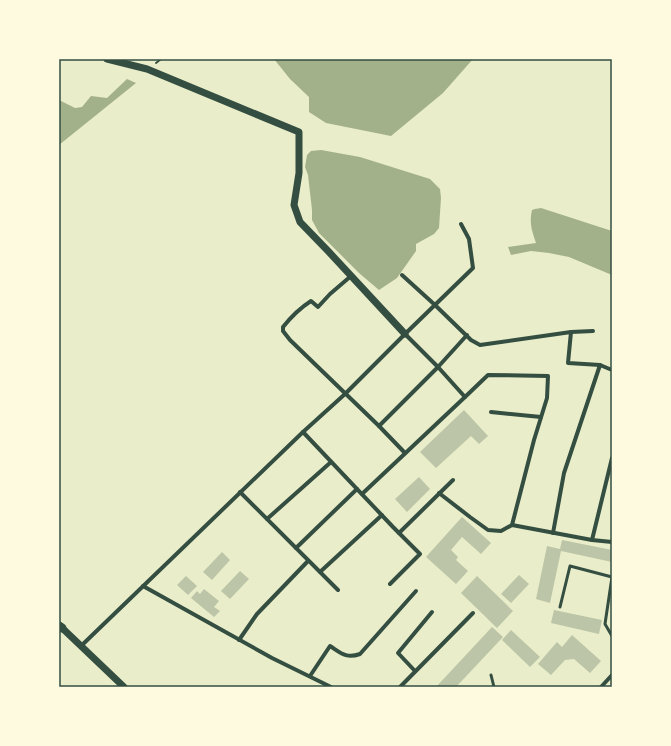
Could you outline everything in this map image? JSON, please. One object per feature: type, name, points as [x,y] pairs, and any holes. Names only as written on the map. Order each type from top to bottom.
[{"type":"street","points":[[107,59],[147,69],[299,132],[299,173],[294,205],[300,222],[438,367],[464,397]]},
{"type":"street","points":[[81,646],[240,492],[345,394],[473,268],[469,239],[462,224]]},
{"type":"street","points":[[402,275],[471,340],[480,345],[571,332],[593,331]]},
{"type":"street","points":[[351,276],[330,294],[318,307],[311,301],[302,306],[283,327],[283,331],[290,340],[405,453]]},
{"type":"street","points":[[571,332],[568,363],[600,365],[612,370]]},
{"type":"street","points":[[378,426],[467,336]]},
{"type":"street","points":[[553,532],[564,473],[600,365]]},
{"type":"street","points":[[362,494],[488,375],[548,376],[547,398],[512,525]]},
{"type":"street","points":[[491,412],[541,417]]},
{"type":"street","points":[[303,432],[420,554],[390,584]]},
{"type":"street","points":[[592,540],[612,458]]},
{"type":"street","points":[[267,519],[331,462]]},
{"type":"street","points":[[399,533],[453,480]]},
{"type":"street","points":[[296,548],[357,489]]},
{"type":"street","points":[[240,492],[338,590]]},
{"type":"street","points":[[440,493],[488,530],[501,531],[512,525],[592,540],[612,542]]},
{"type":"street","points":[[320,572],[382,515]]},
{"type":"street","points":[[239,640],[257,614],[308,561]]},
{"type":"street","points":[[143,586],[272,658],[331,687]]},
{"type":"street","points":[[310,676],[330,646],[346,656],[360,654],[416,591]]},
{"type":"street","points":[[415,671],[398,653],[432,612]]},
{"type":"street","points":[[400,687],[473,613]]},
{"type":"street","points":[[60,626],[124,687]]},
{"type":"street","points":[[601,687],[612,675]]},
{"type":"lane","points":[[560,607],[570,566],[612,577],[605,624],[612,636]]},
{"type":"lane","points":[[491,675],[494,687]]},
{"type":"shaded area","points":[[274,59],[473,59],[443,93],[391,136],[326,123],[309,112],[309,97],[290,79]]},
{"type":"shaded area","points":[[127,79],[136,83],[59,145],[59,100],[75,108],[82,107],[91,96],[107,98]]},
{"type":"shaded area","points":[[321,150],[360,157],[430,179],[440,189],[441,198],[439,228],[434,234],[416,244],[416,251],[397,278],[379,290],[359,273],[319,233],[312,220],[308,175],[305,167],[307,155],[311,151]]},
{"type":"shaded area","points":[[541,208],[612,231],[612,275],[569,257],[549,253],[531,251],[511,255],[508,247],[536,243],[531,227],[531,215],[532,210]]},
{"type":"building","points":[[464,410],[488,436],[479,444],[471,436],[436,468],[420,452]]},
{"type":"building","points":[[419,477],[430,489],[407,512],[395,499]]},
{"type":"building","points":[[462,517],[491,543],[481,554],[462,537],[451,550],[458,557],[456,560],[468,571],[456,584],[426,557]]},
{"type":"building","points":[[562,540],[612,550],[612,562],[561,551],[550,603],[536,599],[547,546],[560,549]]},
{"type":"building","points":[[222,552],[230,560],[212,580],[203,572]]},
{"type":"building","points":[[240,571],[249,579],[230,599],[221,591]]},
{"type":"building","points":[[519,575],[529,584],[511,603],[501,594]]},
{"type":"building","points":[[186,576],[197,586],[188,595],[177,585]]},
{"type":"building","points":[[477,576],[513,611],[497,628],[461,593]]},
{"type":"building","points":[[204,589],[219,601],[214,607],[220,611],[214,617],[191,598],[197,591],[200,594]]},
{"type":"building","points":[[554,610],[602,620],[599,634],[551,623]]},
{"type":"building","points":[[492,627],[503,637],[456,687],[436,687]]},
{"type":"building","points":[[511,630],[540,657],[530,667],[502,640]]},
{"type":"building","points":[[572,635],[601,661],[590,673],[574,659],[565,660],[551,675],[538,664],[557,642],[562,647]]}]
